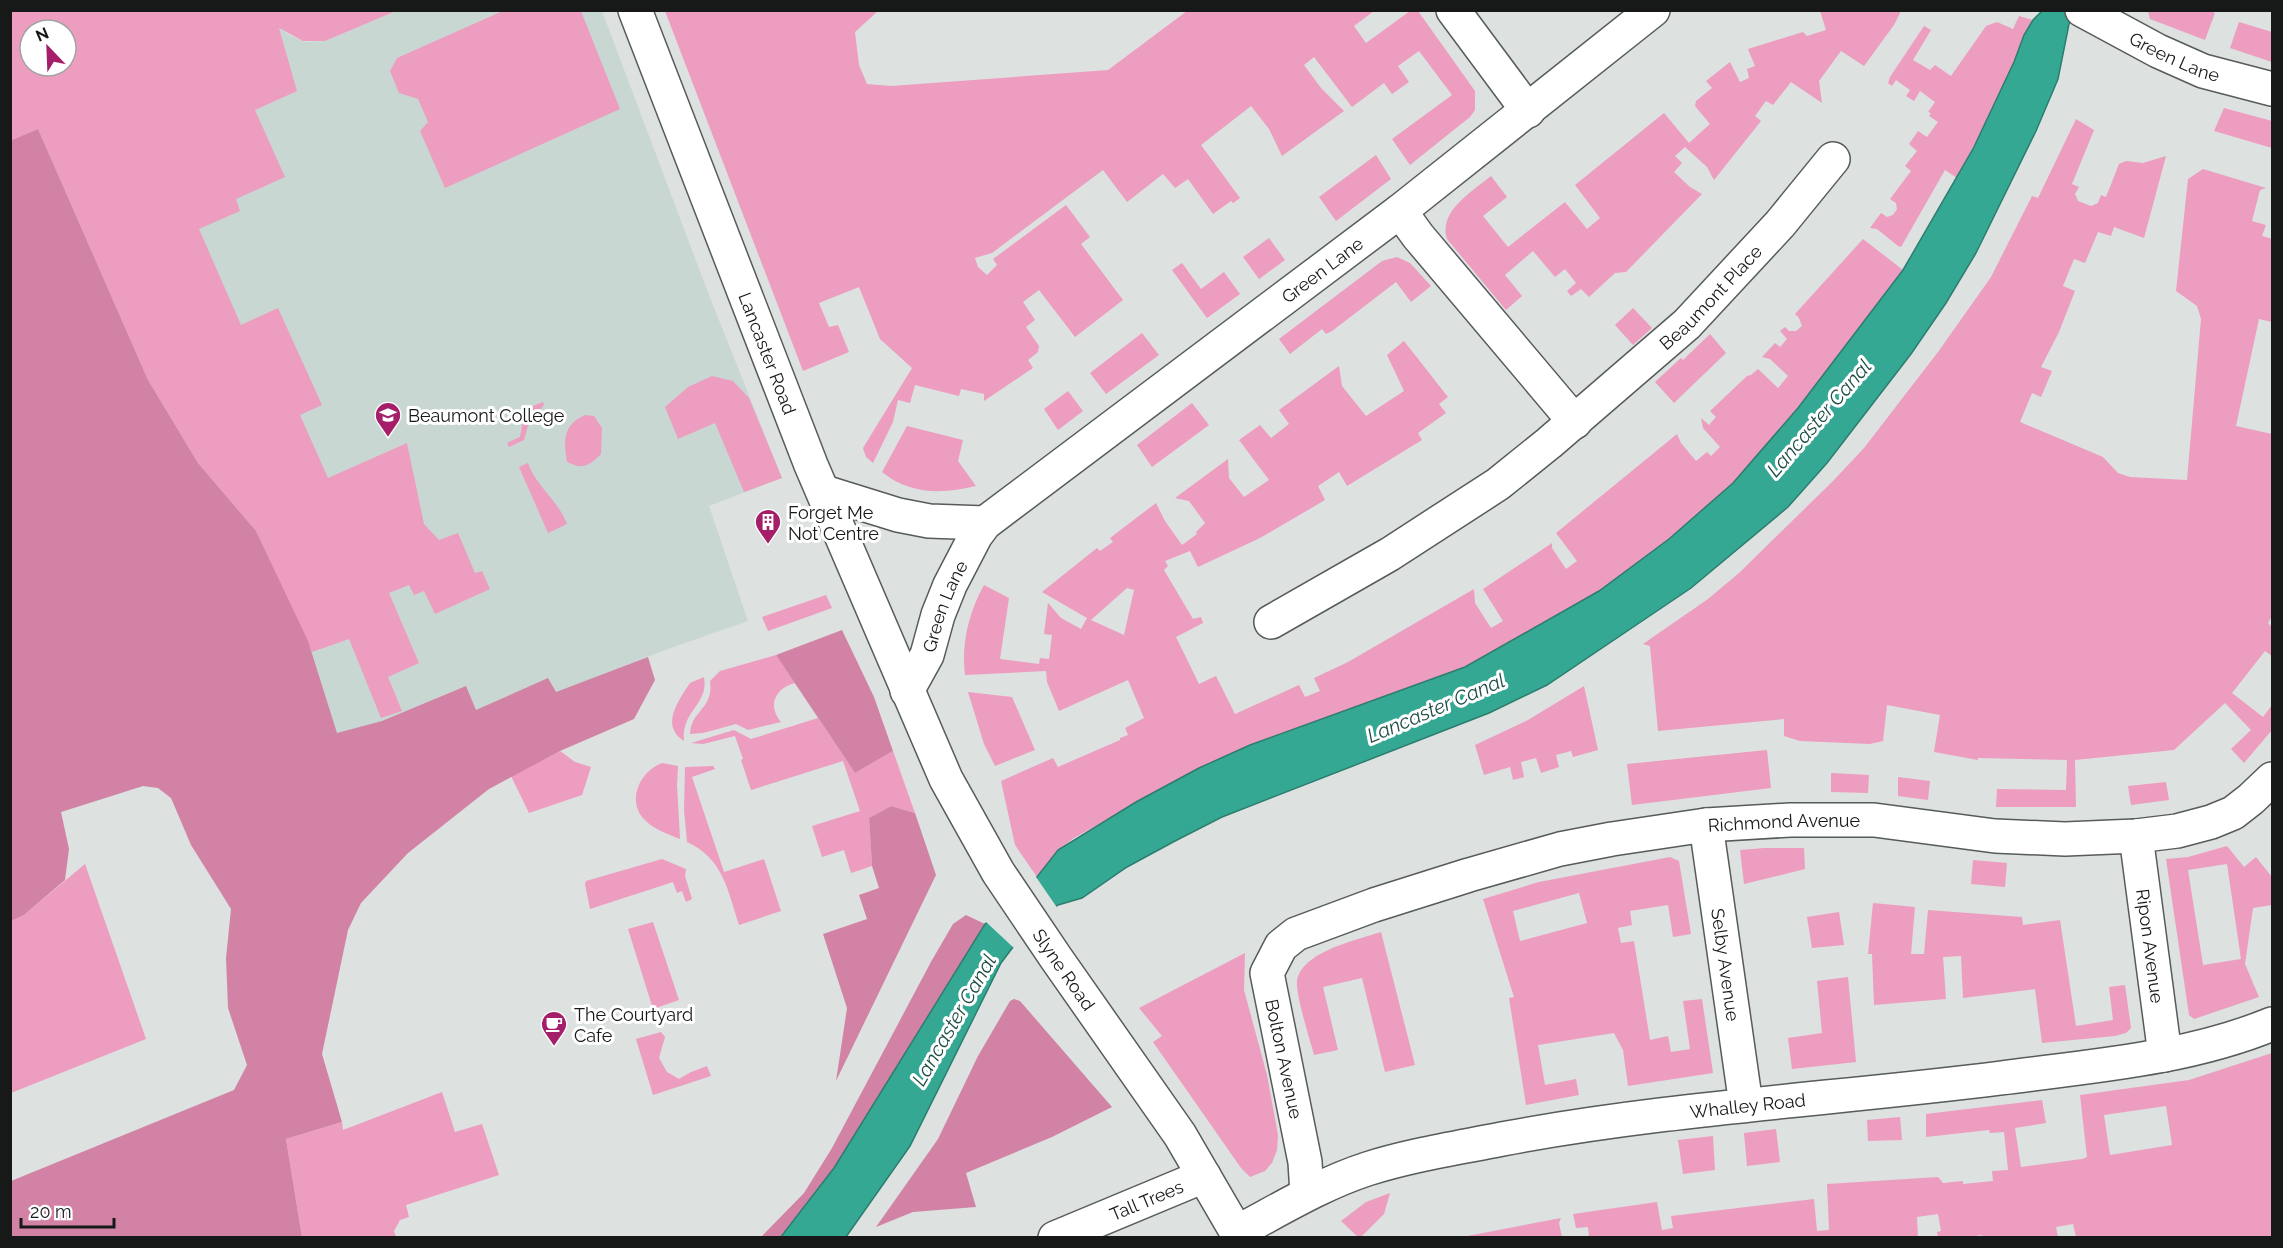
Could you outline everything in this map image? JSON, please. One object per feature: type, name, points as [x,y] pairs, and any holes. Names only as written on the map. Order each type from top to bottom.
[{"type":"street","name":"Lancaster Road","points":[[635,10],[757,328],[908,691]]},
{"type":"street","points":[[1453,10],[1528,111]]},
{"type":"street","name":"Green Lane","points":[[908,691],[927,655],[938,615],[950,585],[976,535],[985,523],[1400,211],[1653,10]]},
{"type":"street","name":"Green Lane","points":[[2092,16],[2158,51],[2203,71],[2272,89]]},
{"type":"street","name":"Beaumont Place","points":[[1271,622],[1390,554],[1498,484],[1575,422],[1687,324],[1780,224],[1833,159]]},
{"type":"street","points":[[1400,211],[1418,236],[1575,422]]},
{"type":"street","points":[[824,492],[884,512],[908,517],[929,521],[985,523]]},
{"type":"street","name":"Slyne Road","points":[[908,691],[946,779],[999,872],[1180,1135],[1238,1235]]},
{"type":"street","name":"Richmond Avenue","points":[[1296,934],[1426,887],[1560,849],[1612,839],[1706,825],[1790,820],[1871,820],[1995,836],[2065,839],[2136,836],[2177,831],[2211,822],[2233,813],[2272,778]]},
{"type":"street","name":"Selby Avenue","points":[[1706,825],[1746,1105]]},
{"type":"street","name":"Ripon Avenue","points":[[2136,836],[2165,1055]]},
{"type":"street","name":"Bolton Avenue","points":[[1296,934],[1281,946],[1267,973],[1305,1162],[1307,1194]]},
{"type":"street","name":"Whalley Road","points":[[1238,1235],[1307,1194],[1366,1169],[1422,1154],[1568,1126],[1959,1083],[2165,1055],[2204,1046],[2272,1024]]},
{"type":"street","name":"Tall Trees","points":[[1055,1238],[1204,1176]]},
{"type":"shaded area","points":[[505,10],[581,11],[620,109],[445,188],[420,131],[428,122],[418,99],[399,93],[390,71],[397,58]]},
{"type":"shaded area","points":[[2207,10],[2215,13],[2205,40],[2150,19],[2148,11]]},
{"type":"shaded area","points":[[10,11],[396,11],[325,41],[303,41],[279,28],[297,91],[255,110],[285,177],[236,199],[240,211],[199,229],[241,325],[278,308],[322,405],[300,415],[328,478],[407,443],[424,524],[439,540],[458,533],[475,573],[482,571],[490,589],[435,614],[424,591],[414,595],[409,585],[389,593],[419,663],[388,677],[402,711],[381,718],[349,639],[312,652],[256,531],[198,463],[148,380],[38,129],[11,141]]},
{"type":"shaded area","name":"Beaumont College","points":[[396,11],[602,11],[707,290],[782,478],[709,506],[748,621],[665,650],[525,705],[171,798],[158,788],[143,786],[61,812],[10,141],[131,85],[278,27],[289,35],[306,42],[325,41]]},
{"type":"shaded area","points":[[665,11],[878,11],[855,32],[859,65],[867,84],[891,86],[1108,70],[1187,11],[1374,11],[1354,26],[1366,43],[1410,11],[1418,11],[1475,91],[1475,110],[1470,117],[1410,165],[1392,139],[1452,95],[1419,51],[1398,66],[1409,82],[1392,94],[1384,83],[1352,107],[1314,57],[1304,65],[1321,88],[1344,111],[1282,156],[1269,129],[1251,106],[1201,145],[1240,198],[1233,203],[1231,201],[1213,214],[1188,179],[1175,188],[1163,174],[1127,202],[1103,170],[992,253],[975,258],[978,267],[987,275],[997,265],[993,259],[1066,205],[1090,237],[1081,244],[1123,300],[1075,337],[1039,290],[1023,302],[1035,320],[1026,327],[1039,346],[1038,352],[1028,360],[1033,368],[984,401],[984,394],[961,389],[959,396],[915,385],[910,403],[898,400],[893,422],[873,463],[866,457],[863,448],[912,368],[880,339],[859,287],[819,303],[829,327],[838,325],[849,352],[803,371]]},
{"type":"shaded area","points":[[1820,11],[1901,11],[1894,25],[1864,66],[1841,51],[1819,81],[1822,103],[1791,82],[1773,105],[1766,101],[1755,116],[1761,121],[1714,180],[1707,167],[1685,147],[1675,156],[1682,163],[1674,172],[1690,187],[1702,194],[1626,272],[1615,273],[1589,297],[1581,289],[1571,296],[1567,291],[1576,283],[1565,269],[1555,277],[1533,251],[1505,275],[1522,296],[1506,310],[1447,239],[1446,229],[1452,211],[1467,195],[1491,176],[1507,197],[1483,216],[1508,247],[1565,202],[1587,229],[1600,218],[1575,185],[1664,113],[1689,143],[1710,124],[1695,106],[1696,101],[1712,88],[1706,81],[1730,62],[1740,82],[1749,78],[1747,69],[1755,66],[1748,49],[1803,32],[1807,36],[1826,30]]},
{"type":"shaded area","points":[[2019,16],[2033,20],[2024,35],[1992,111],[1957,178],[1945,170],[1901,247],[1898,246],[1877,229],[1870,228],[1881,213],[1887,217],[1893,215],[1897,209],[1896,203],[1890,199],[1911,171],[1905,166],[1917,151],[1909,144],[1918,131],[1927,137],[1938,122],[1929,116],[1931,113],[1928,112],[1935,102],[1920,91],[1914,101],[1906,96],[1910,90],[1896,80],[1892,86],[1888,83],[1890,77],[1924,26],[1931,30],[1913,60],[1930,70],[1935,65],[1951,76],[1986,26],[1997,22],[2013,29]]},
{"type":"shaded area","points":[[2239,22],[2272,32],[2272,62],[2230,48]]},
{"type":"shaded area","points":[[2224,108],[2272,121],[2272,148],[2214,131]]},
{"type":"shaded area","points":[[2076,119],[2094,130],[2072,184],[2079,187],[2075,194],[2078,201],[2091,206],[2098,203],[2101,195],[2106,197],[2119,164],[2126,161],[2143,163],[2166,156],[2144,238],[2114,227],[2111,236],[2098,232],[2085,263],[2074,259],[2063,286],[2075,291],[2059,332],[2041,367],[2052,371],[2041,397],[2032,393],[2020,422],[2103,457],[2118,473],[2130,477],[2187,480],[2201,319],[2197,306],[2176,291],[2188,179],[2203,169],[2266,188],[2260,190],[2252,221],[2266,225],[2262,236],[2272,239],[2272,322],[2259,319],[2236,426],[2272,434],[2272,616],[2268,623],[2272,627],[2272,656],[2265,651],[2232,693],[2263,717],[2272,705],[2272,730],[2244,763],[2231,749],[2251,730],[2225,703],[2174,750],[2075,760],[2076,807],[1996,807],[1997,789],[2066,790],[2067,760],[1978,758],[1978,760],[1934,752],[1940,715],[1887,705],[1883,741],[1870,744],[1800,741],[1784,736],[1784,719],[1658,731],[1650,646],[1643,644],[1708,599],[1739,573],[1864,448],[1938,352],[1991,277],[2032,196],[2038,198]]},
{"type":"shaded area","points":[[38,129],[148,380],[198,463],[256,531],[308,641],[337,733],[382,721],[466,686],[476,710],[548,678],[556,692],[648,657],[655,680],[634,719],[560,751],[489,789],[408,853],[361,903],[348,930],[322,1054],[342,1122],[286,1139],[302,1237],[11,1237],[11,1181],[234,1090],[247,1065],[228,1008],[226,958],[231,909],[191,845],[171,798],[158,788],[143,786],[61,812],[69,849],[65,880],[24,915],[11,921],[10,141]]},
{"type":"shaded area","points":[[1376,155],[1391,179],[1336,221],[1319,197]]},
{"type":"shaded area","points":[[1269,238],[1285,260],[1259,279],[1243,257]]},
{"type":"shaded area","points":[[1863,239],[1903,270],[1798,408],[1733,483],[1669,539],[1599,591],[1465,667],[1250,745],[1199,768],[1074,838],[1058,850],[1037,877],[1015,845],[1001,781],[1053,758],[1058,767],[1120,740],[1128,735],[1125,728],[1144,718],[1128,680],[1059,711],[1047,682],[1046,671],[965,675],[964,652],[967,628],[984,585],[1009,598],[1000,659],[1039,664],[1040,658],[1049,659],[1052,635],[1044,634],[1048,603],[1061,618],[1081,629],[1087,618],[1042,592],[1097,548],[1100,551],[1113,542],[1110,538],[1156,503],[1165,521],[1182,545],[1197,534],[1196,532],[1205,523],[1189,501],[1175,498],[1228,459],[1229,478],[1244,497],[1269,480],[1239,440],[1260,425],[1271,438],[1289,424],[1279,410],[1339,366],[1342,386],[1366,416],[1404,391],[1387,355],[1404,341],[1448,397],[1439,404],[1446,413],[1418,433],[1422,440],[1347,486],[1339,472],[1318,486],[1325,500],[1260,538],[1198,567],[1190,551],[1165,561],[1168,566],[1164,570],[1193,619],[1201,617],[1203,623],[1176,637],[1199,684],[1216,676],[1235,714],[1299,685],[1305,697],[1320,691],[1314,678],[1348,662],[1474,589],[1475,603],[1491,628],[1503,621],[1483,589],[1552,543],[1552,548],[1566,569],[1577,561],[1556,533],[1677,434],[1681,443],[1696,461],[1707,452],[1711,456],[1720,447],[1703,428],[1701,418],[1709,425],[1716,417],[1710,411],[1747,376],[1758,369],[1778,388],[1788,376],[1770,359],[1762,357],[1775,343],[1780,347],[1787,339],[1780,331],[1785,327],[1789,331],[1796,331],[1802,326],[1795,314]],"holes":[[[1127,588],[1134,590],[1124,635],[1091,620]]]},
{"type":"shaded area","points":[[1397,257],[1410,263],[1431,286],[1411,302],[1396,282],[1332,331],[1326,334],[1322,329],[1290,354],[1279,339],[1382,261]]},
{"type":"shaded area","points":[[1182,263],[1201,289],[1224,272],[1240,294],[1207,318],[1172,270]]},
{"type":"shaded area","points":[[1633,308],[1652,328],[1633,345],[1615,325]]},
{"type":"shaded area","points":[[1142,333],[1159,355],[1106,394],[1090,373]]},
{"type":"shaded area","points":[[1710,334],[1726,353],[1674,403],[1655,382],[1681,358],[1683,360]]},
{"type":"shaded area","points":[[712,376],[733,381],[749,398],[782,478],[744,492],[715,423],[678,439],[665,407],[688,387]]},
{"type":"shaded area","points":[[1068,391],[1083,411],[1058,430],[1044,409]]},
{"type":"shaded area","points":[[543,402],[544,405],[529,422],[524,440],[509,447],[507,443],[520,437],[525,409]]},
{"type":"shaded area","points":[[1192,403],[1209,425],[1152,467],[1137,445]]},
{"type":"shaded area","points":[[585,415],[594,416],[602,428],[601,454],[586,466],[577,466],[567,462],[565,440],[572,423]]},
{"type":"shaded area","points":[[907,426],[963,440],[958,461],[976,486],[927,491],[904,485],[882,472]]},
{"type":"shaded area","points":[[528,463],[567,524],[548,533],[519,467]]},
{"type":"shaded area","points":[[826,595],[832,608],[768,631],[762,617]]},
{"type":"shaded area","points":[[842,630],[874,697],[893,751],[855,773],[776,655]]},
{"type":"shaded area","points":[[776,655],[795,683],[782,689],[775,698],[774,710],[781,722],[748,730],[736,724],[690,734],[694,720],[709,698],[710,681],[720,671]]},
{"type":"shaded area","points":[[704,677],[703,694],[687,722],[684,741],[673,728],[672,721],[676,705],[690,683]]},
{"type":"shaded area","points":[[1584,686],[1598,750],[1573,757],[1571,751],[1556,755],[1559,767],[1541,773],[1536,758],[1521,762],[1524,777],[1513,780],[1510,767],[1484,775],[1475,745],[1528,720]]},
{"type":"shaded area","points":[[968,692],[1012,697],[1035,750],[995,766],[984,744]]},
{"type":"shaded area","points":[[818,718],[855,773],[893,751],[915,813],[891,806],[869,818],[872,866],[851,873],[844,850],[822,857],[812,826],[860,811],[843,761],[751,790],[735,736],[703,744],[691,743],[734,730],[751,739]]},
{"type":"shaded area","points":[[1767,750],[1771,788],[1632,805],[1627,764]]},
{"type":"shaded area","points":[[560,751],[575,762],[591,767],[582,795],[529,813],[511,776]]},
{"type":"shaded area","points":[[662,763],[678,766],[680,839],[662,832],[646,821],[637,805],[636,796],[642,780],[654,767]]},
{"type":"shaded area","points":[[713,766],[715,769],[692,777],[724,872],[764,859],[781,911],[739,925],[727,888],[716,866],[709,857],[687,842],[684,810],[685,767]]},
{"type":"shaded area","points":[[1831,773],[1869,775],[1868,793],[1831,792]]},
{"type":"shaded area","points":[[1898,777],[1930,781],[1928,800],[1898,796]]},
{"type":"shaded area","points":[[2166,782],[2169,800],[2131,805],[2128,786]]},
{"type":"shaded area","points":[[891,806],[915,813],[936,875],[836,1081],[847,1008],[823,934],[867,919],[859,895],[879,888],[872,866],[869,818]]},
{"type":"shaded area","points":[[2227,846],[2244,867],[2256,857],[2272,877],[2272,905],[2253,908],[2245,964],[2259,997],[2194,1019],[2189,1015],[2166,859],[2188,857]],"holes":[[[2227,864],[2241,959],[2203,965],[2188,870]]]},
{"type":"shaded area","points":[[1804,848],[1805,869],[1744,884],[1740,850]]},
{"type":"shaded area","points":[[1670,857],[1679,861],[1691,934],[1673,937],[1668,905],[1630,911],[1632,925],[1618,928],[1621,943],[1634,941],[1650,1040],[1668,1036],[1671,1052],[1690,1049],[1683,1001],[1702,999],[1713,1073],[1628,1086],[1623,1050],[1614,1033],[1538,1045],[1545,1085],[1576,1079],[1579,1095],[1526,1105],[1509,998],[1514,997],[1483,899],[1539,882]],"holes":[[[1579,893],[1587,923],[1520,941],[1513,911]]]},
{"type":"shaded area","points":[[662,859],[686,869],[685,876],[692,899],[686,902],[682,891],[677,893],[673,882],[590,909],[586,881]]},
{"type":"shaded area","points":[[1973,860],[2007,863],[2005,887],[1971,884]]},
{"type":"shaded area","points":[[85,864],[146,1039],[11,1093],[10,921],[24,915]]},
{"type":"shaded area","points":[[1873,903],[1915,907],[1911,954],[1924,954],[1928,910],[2022,917],[2023,925],[2060,920],[2076,1026],[2113,1020],[2109,987],[2125,985],[2131,1028],[2126,1033],[2115,1036],[2042,1043],[2035,989],[1963,998],[1961,956],[1943,957],[1946,999],[1874,1005],[1872,954],[1868,954]]},
{"type":"shaded area","points":[[1839,912],[1844,945],[1812,948],[1807,917]]},
{"type":"shaded area","points":[[966,915],[985,924],[834,1168],[780,1237],[760,1238],[804,1193],[832,1148],[932,960],[953,924]]},
{"type":"shaded area","points":[[653,922],[679,1000],[653,1009],[628,929]]},
{"type":"shaded area","points":[[1381,932],[1415,1065],[1385,1072],[1362,978],[1323,987],[1338,1050],[1314,1055],[1299,997],[1297,982],[1300,972],[1308,963],[1331,949]]},
{"type":"shaded area","points":[[1245,953],[1244,990],[1267,1075],[1278,1135],[1277,1150],[1272,1163],[1265,1171],[1250,1177],[1241,1168],[1153,1042],[1162,1036],[1139,1008]]},
{"type":"shaded area","points":[[1848,977],[1856,1062],[1792,1069],[1788,1038],[1822,1033],[1817,981]]},
{"type":"shaded area","points":[[1014,999],[1020,1001],[1112,1107],[1052,1137],[966,1173],[976,1207],[913,1212],[876,1227],[938,1139],[978,1056],[1010,1001]]},
{"type":"shaded area","points":[[661,1032],[665,1037],[659,1058],[667,1072],[679,1079],[707,1066],[711,1076],[653,1095],[636,1039]]},
{"type":"shaded area","points":[[2272,1053],[2272,1237],[2076,1237],[2073,1224],[2056,1227],[2058,1237],[1982,1238],[1982,1235],[1938,1237],[1937,1232],[1941,1231],[1938,1214],[1917,1217],[1918,1237],[1589,1238],[1588,1227],[1576,1228],[1573,1214],[1657,1202],[1662,1230],[1673,1228],[1671,1216],[1814,1199],[1817,1231],[1829,1230],[1827,1184],[1938,1177],[1943,1183],[1963,1181],[1963,1184],[1993,1181],[1992,1171],[2008,1170],[2004,1132],[1990,1133],[1989,1130],[1926,1137],[1926,1114],[2042,1100],[2046,1123],[2015,1128],[2021,1167],[2087,1157],[2080,1095],[2189,1080]],"holes":[[[2166,1106],[2172,1145],[2110,1155],[2104,1115]]]},
{"type":"shaded area","points":[[442,1092],[455,1132],[482,1124],[499,1175],[406,1205],[409,1217],[400,1220],[394,1231],[396,1237],[302,1237],[286,1139],[342,1122],[343,1130]]},
{"type":"shaded area","points":[[1900,1117],[1902,1140],[1868,1141],[1867,1120]]},
{"type":"shaded area","points":[[1776,1129],[1780,1162],[1747,1166],[1744,1133]]},
{"type":"shaded area","points":[[1713,1136],[1715,1170],[1683,1174],[1678,1140]]},
{"type":"shaded area","points":[[1390,1193],[1384,1214],[1361,1237],[1358,1237],[1341,1221],[1366,1202]]},
{"type":"shaded area","points":[[1561,1218],[1559,1223],[1562,1237],[1462,1237]]},
{"type":"water","name":"Lancaster Canal","points":[[2042,11],[2076,11],[2069,24],[2058,79],[2036,131],[1976,253],[1946,303],[1911,354],[1827,463],[1788,507],[1691,588],[1547,685],[1489,713],[1222,817],[1127,867],[1082,898],[1058,905],[1020,932],[1013,947],[1001,963],[910,1146],[846,1237],[780,1238],[834,1168],[985,924],[1002,913],[1037,877],[1058,850],[1136,802],[1199,768],[1250,745],[1465,667],[1599,591],[1669,539],[1733,483],[1798,408],[1903,270],[1973,149],[2014,62],[2024,35]]},
{"type":"pier","points":[[1034,874],[1058,909],[1022,934],[1015,949],[985,921],[1000,911]]},
{"type":"place","name":"Beaumont College","points":[[388,438]]},
{"type":"place","name":"Forget Me Not Centre","points":[[768,545]]},
{"type":"place","name":"The Courtyard Cafe","points":[[554,1047]]}]
